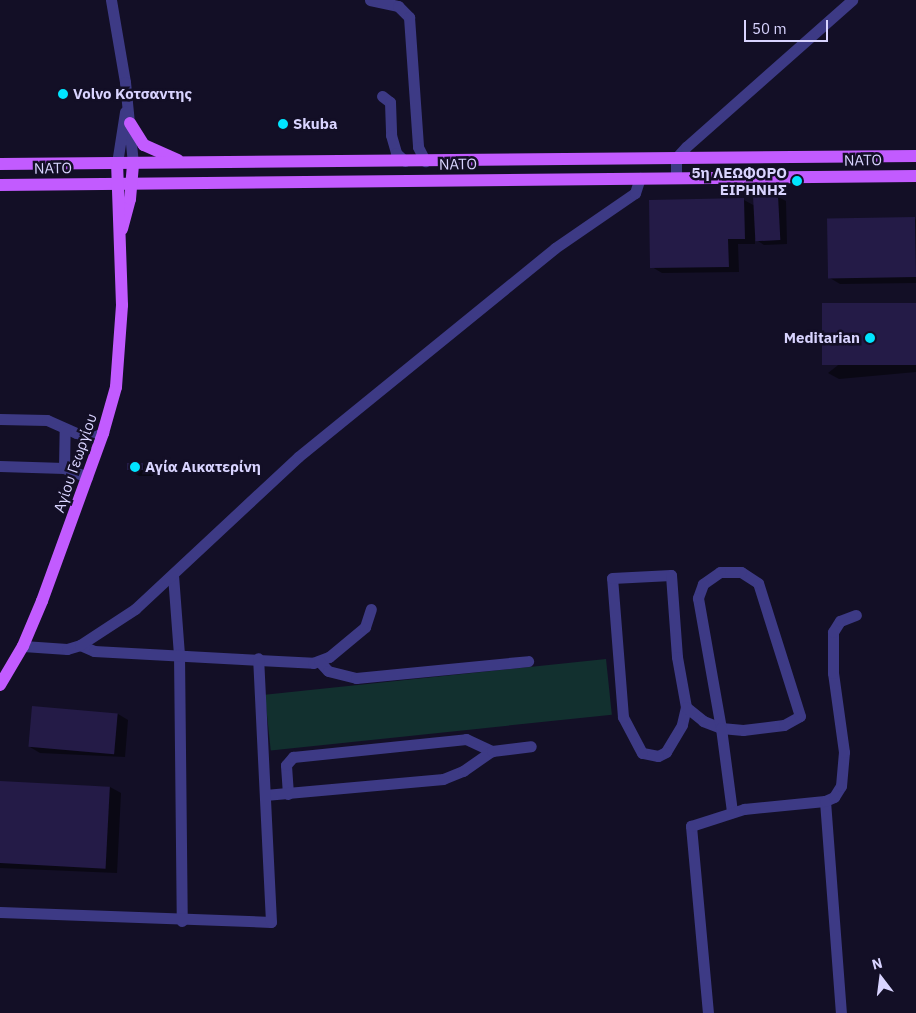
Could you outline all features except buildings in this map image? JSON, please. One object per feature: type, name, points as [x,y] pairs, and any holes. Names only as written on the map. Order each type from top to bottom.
[{"type":"main road","points":[[130,123],[144,145],[185,163]]},
{"type":"main road","name":"ΝΑΤΟ","points":[[0,164],[916,156]]},
{"type":"main road","name":"Αγίου Γεωργίου","points":[[120,236],[132,184],[132,163]]},
{"type":"main road","name":"Αγίου Γεωργίου","points":[[0,685],[23,646],[87,477],[103,433],[118,367],[122,305],[116,184],[117,164]]},
{"type":"main road","name":"ΝΑΤΟ","points":[[0,185],[916,176]]},
{"type":"street","points":[[111,0],[130,123],[132,163]]},
{"type":"street","points":[[370,0],[398,6],[409,17],[418,147],[425,161]]},
{"type":"street","points":[[676,178],[676,158],[852,0]]},
{"type":"street","points":[[382,96],[390,102],[391,134],[396,153],[405,161]]},
{"type":"street","points":[[117,164],[126,100]]},
{"type":"street","points":[[23,646],[66,649],[80,645],[135,608],[173,575],[298,457],[382,386],[555,248],[635,193],[640,178]]},
{"type":"street","points":[[0,419],[47,420],[65,429],[93,437],[103,433]]},
{"type":"street","points":[[64,468],[65,429]]},
{"type":"street","points":[[0,466],[64,468],[87,477]]},
{"type":"street","points":[[686,707],[682,725],[666,752],[658,756],[642,753],[623,717],[612,578],[671,575],[677,657],[686,707],[694,716],[721,728],[767,729],[794,722],[800,716],[758,583],[747,574],[734,570],[720,572],[708,579],[698,598],[721,728],[732,812]]},
{"type":"street","points":[[173,575],[179,654],[182,921]]},
{"type":"street","points":[[80,645],[94,651],[258,658],[302,664],[319,661],[364,626],[371,610]]},
{"type":"street","points":[[708,1013],[691,826],[732,812],[825,801],[834,797],[841,786],[844,752],[833,672],[833,632],[840,621],[856,615]]},
{"type":"street","points":[[0,912],[182,921],[271,922],[258,658]]},
{"type":"street","points":[[319,661],[328,671],[340,676],[356,678],[528,661]]},
{"type":"street","points":[[288,794],[286,765],[292,757],[466,739],[492,751]]},
{"type":"street","points":[[265,795],[443,779],[463,771],[492,751],[531,746]]},
{"type":"street","points":[[825,801],[842,1013]]},
{"type":"green space","points":[[606,659],[612,715],[271,751],[265,695]]},
{"type":"place","name":"Volvo Κοτσαντης","points":[[63,94]]},
{"type":"place","name":"Skuba","points":[[283,124]]},
{"type":"place","name":"5η ΛΕΩΦΟΡΟ ΕΙΡΗΝΗΣ","points":[[797,181]]},
{"type":"place","name":"Meditarian","points":[[870,338]]},
{"type":"place","name":"Αγία Αικατερίνη","points":[[135,467]]}]
